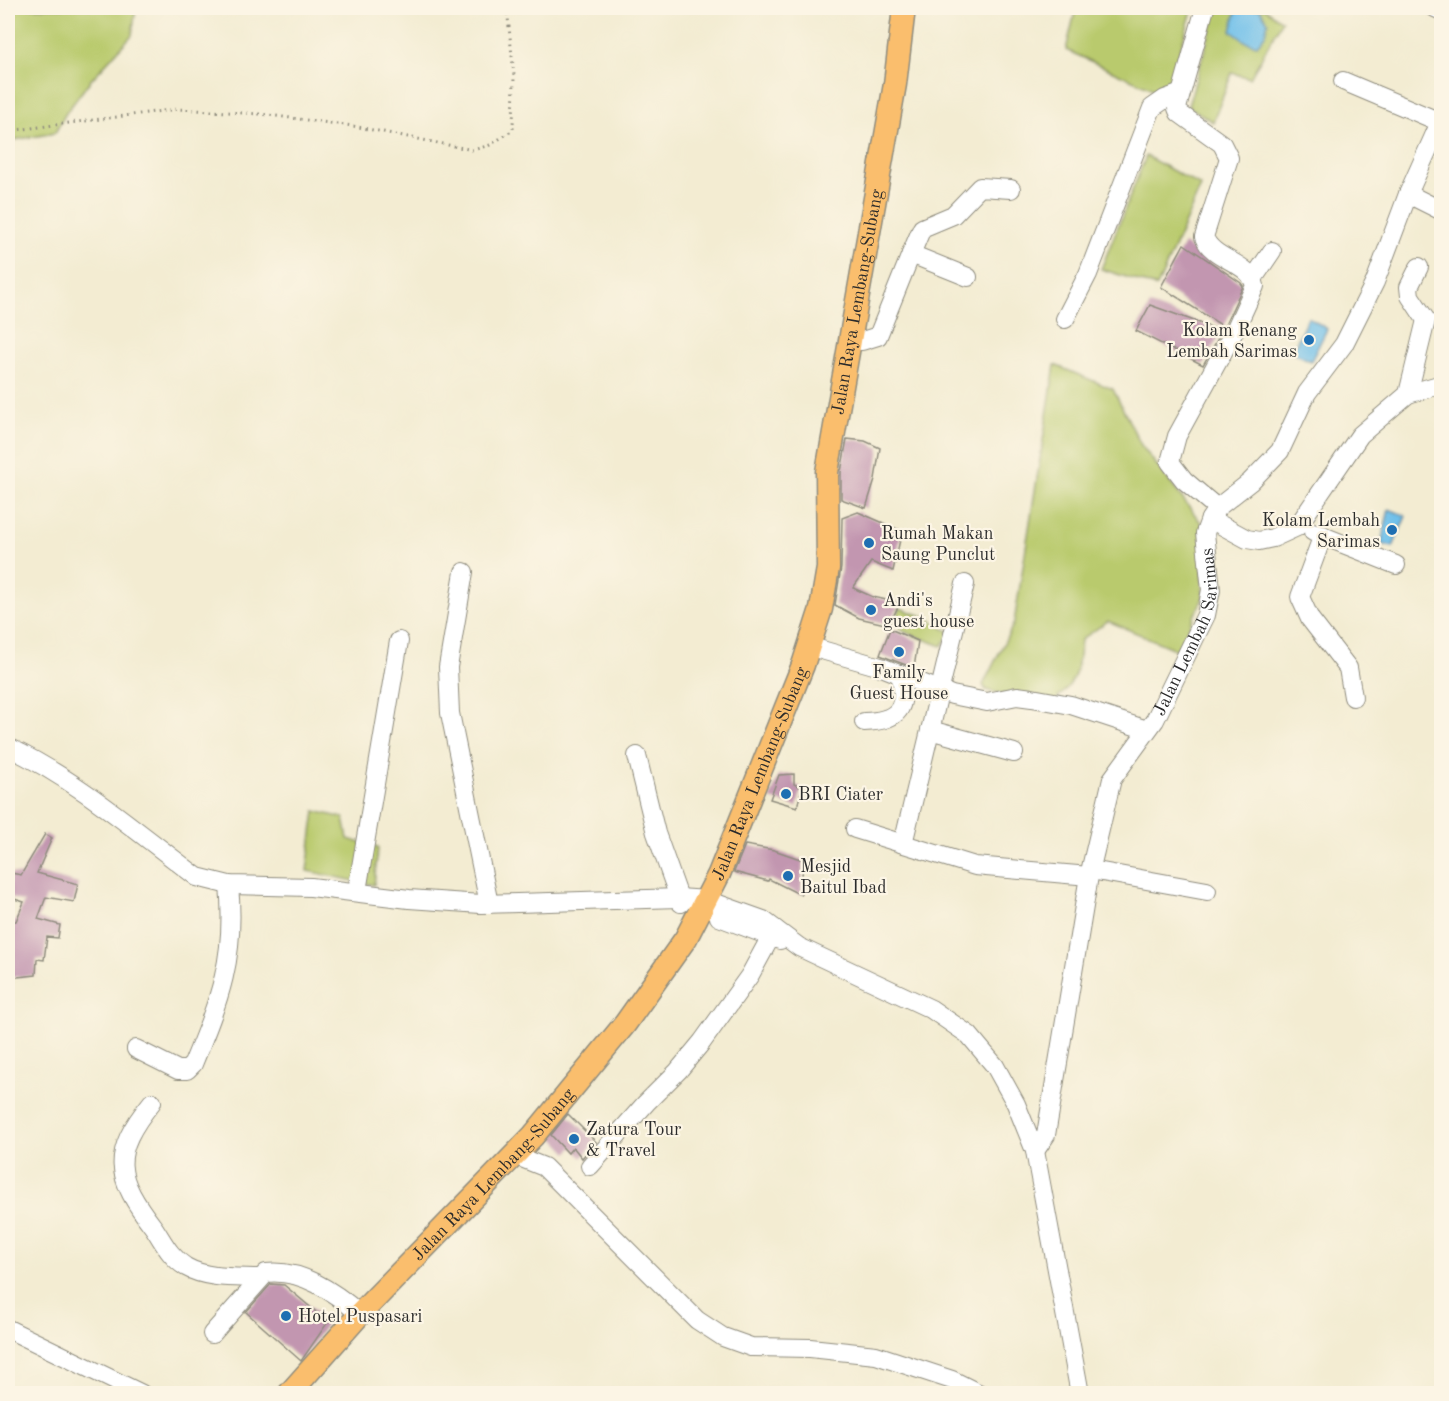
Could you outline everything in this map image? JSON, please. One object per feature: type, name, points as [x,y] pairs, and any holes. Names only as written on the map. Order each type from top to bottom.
[{"type":"main road","name":"Jalan Raya Lembang-Subang","points":[[289,1394],[360,1314],[533,1136],[625,1024],[686,938],[688,902],[803,665],[821,609],[828,568],[827,472],[896,84],[904,8]]},
{"type":"street","points":[[1205,8],[1177,102],[1179,113],[1222,144],[1229,158],[1205,228],[1206,244],[1211,250],[1253,279],[1255,286],[1235,330],[1170,454],[1174,469],[1214,513],[1247,539],[1259,541],[1273,538],[1297,527],[1360,435],[1408,394],[1442,384]]},
{"type":"street","points":[[1435,8],[1442,11]]},
{"type":"street","points":[[1214,513],[1250,482],[1280,451],[1307,393],[1344,344],[1375,282],[1408,194],[1441,120],[1343,81]]},
{"type":"street","points":[[1065,319],[1088,274],[1152,108],[1165,99],[1179,94]]},
{"type":"street","points":[[849,339],[862,341],[878,336],[922,228],[953,215],[980,187],[1011,189]]},
{"type":"street","points":[[1408,194],[1442,211]]},
{"type":"street","points":[[1253,279],[1272,251]]},
{"type":"street","points":[[911,254],[968,278]]},
{"type":"street","points":[[1408,394],[1426,320],[1410,296],[1410,287],[1419,267]]},
{"type":"street","name":"Jalan Lembah Sarimas","points":[[1035,1151],[1046,1135],[1090,873],[1112,779],[1165,702],[1206,615],[1211,590],[1205,533],[1214,513]]},
{"type":"street","points":[[1297,527],[1323,535],[1396,565]]},
{"type":"street","points":[[1323,535],[1300,597],[1310,619],[1348,668],[1353,697]]},
{"type":"street","points":[[464,572],[448,667],[450,713],[489,903]]},
{"type":"street","points":[[903,844],[965,584]]},
{"type":"street","points":[[357,891],[399,641]]},
{"type":"street","points":[[808,646],[900,674],[952,695],[987,702],[1017,696],[1071,705],[1147,730]]},
{"type":"street","points":[[864,722],[880,721],[894,716],[901,708],[905,693],[900,674]]},
{"type":"street","points":[[930,730],[1014,753]]},
{"type":"street","points":[[8,747],[82,793],[197,876],[229,885],[357,891],[409,899],[489,903],[688,902],[763,920],[773,934],[931,1008],[969,1035],[995,1066],[1016,1104],[1035,1151],[1080,1394]]},
{"type":"street","points":[[637,756],[656,833],[688,902]]},
{"type":"street","points":[[855,829],[975,866],[1090,873],[1207,891]]},
{"type":"street","points":[[136,1049],[178,1070],[187,1070],[193,1064],[224,984],[232,916],[229,885]]},
{"type":"street","points":[[590,1166],[646,1102],[678,1071],[702,1041],[750,975],[773,934]]},
{"type":"street","points":[[152,1102],[137,1120],[123,1149],[121,1168],[127,1191],[168,1251],[186,1267],[201,1274],[259,1278]]},
{"type":"street","points":[[533,1136],[544,1167]]},
{"type":"street","points":[[514,1155],[544,1167],[697,1320],[723,1337],[751,1347],[810,1348],[876,1355],[952,1380],[980,1394]]},
{"type":"street","points":[[212,1334],[259,1278],[266,1273],[313,1281],[337,1295],[360,1314]]},
{"type":"street","points":[[8,1329],[142,1394]]},
{"type":"path","points":[[8,131],[178,109],[260,114],[353,126],[473,150],[490,145],[513,130],[514,75],[507,8]]},
{"type":"green space","points":[[8,8],[136,8],[132,35],[90,81],[66,113],[55,133],[8,141]]},
{"type":"green space","points":[[1076,8],[1193,8],[1166,95],[1066,50]]},
{"type":"green space","points":[[1217,8],[1264,8],[1282,21],[1250,78],[1232,73],[1213,122],[1188,106]]},
{"type":"green space","points":[[1146,156],[1201,186],[1157,287],[1101,269]]},
{"type":"green space","points":[[1055,365],[1113,389],[1141,445],[1203,525],[1203,598],[1177,650],[1108,621],[1081,640],[1074,678],[1064,692],[1048,706],[986,690],[983,685],[1014,623]]},
{"type":"green space","points":[[900,608],[925,617],[950,632],[942,646],[905,632],[895,622]]},
{"type":"green space","points":[[315,811],[344,818],[348,839],[378,848],[374,885],[307,871]]},
{"type":"water","points":[[1242,8],[1260,9],[1268,22],[1265,35],[1257,45],[1245,41],[1231,31],[1236,12]]},
{"type":"water","name":"Kolam Renang Lembah Sarimas","points":[[1308,317],[1327,329],[1311,361],[1292,352]]},
{"type":"water","name":"Kolam Lembah Sarimas","points":[[1389,509],[1406,516],[1393,547],[1381,544]]},
{"type":"building","points":[[1184,244],[1243,286],[1224,327],[1161,287]]},
{"type":"building","points":[[1150,305],[1222,331],[1203,365],[1136,331]]},
{"type":"building","points":[[847,439],[865,441],[880,448],[875,479],[866,508],[841,499],[841,472]]},
{"type":"building","name":"Rumah Makan Saung Punclut","points":[[858,512],[902,531],[893,571],[871,562],[853,588],[873,597],[900,603],[889,625],[859,618],[835,605],[841,568],[842,518]]},
{"type":"building","name":"Family Guest House","points":[[890,629],[918,641],[914,668],[880,655]]},
{"type":"building","name":"BRI Ciater","points":[[794,774],[794,784],[802,788],[797,807],[770,799],[779,775]]},
{"type":"building","points":[[45,834],[52,838],[37,873],[78,884],[74,902],[46,897],[38,919],[60,925],[58,938],[47,937],[44,960],[37,959],[36,975],[8,978],[9,922],[16,921],[24,902],[8,897],[11,873],[21,875]]},
{"type":"building","points":[[745,845],[774,850],[803,860],[801,895],[769,879],[768,881],[734,872]]},
{"type":"building","name":"Zatura Tour & Travel","points":[[568,1114],[596,1142],[582,1158],[573,1147],[568,1153],[551,1135]]},
{"type":"building","name":"Hotel Puspasari","points":[[271,1284],[284,1285],[328,1322],[301,1361],[246,1312]]},
{"type":"place","name":"Kolam Renang Lembah Sarimas","points":[[1309,340]]},
{"type":"place","name":"Kolam Lembah Sarimas","points":[[1392,530]]},
{"type":"place","name":"Rumah Makan Saung Punclut","points":[[869,543]]},
{"type":"place","name":"Andi's guest house","points":[[871,610]]},
{"type":"place","name":"Family Guest House","points":[[899,652]]},
{"type":"place","name":"BRI Ciater","points":[[786,794]]},
{"type":"place","name":"Mesjid Baitul Ibad","points":[[788,876]]},
{"type":"place","name":"Zatura Tour & Travel","points":[[574,1139]]},
{"type":"place","name":"Hotel Puspasari","points":[[286,1316]]}]
